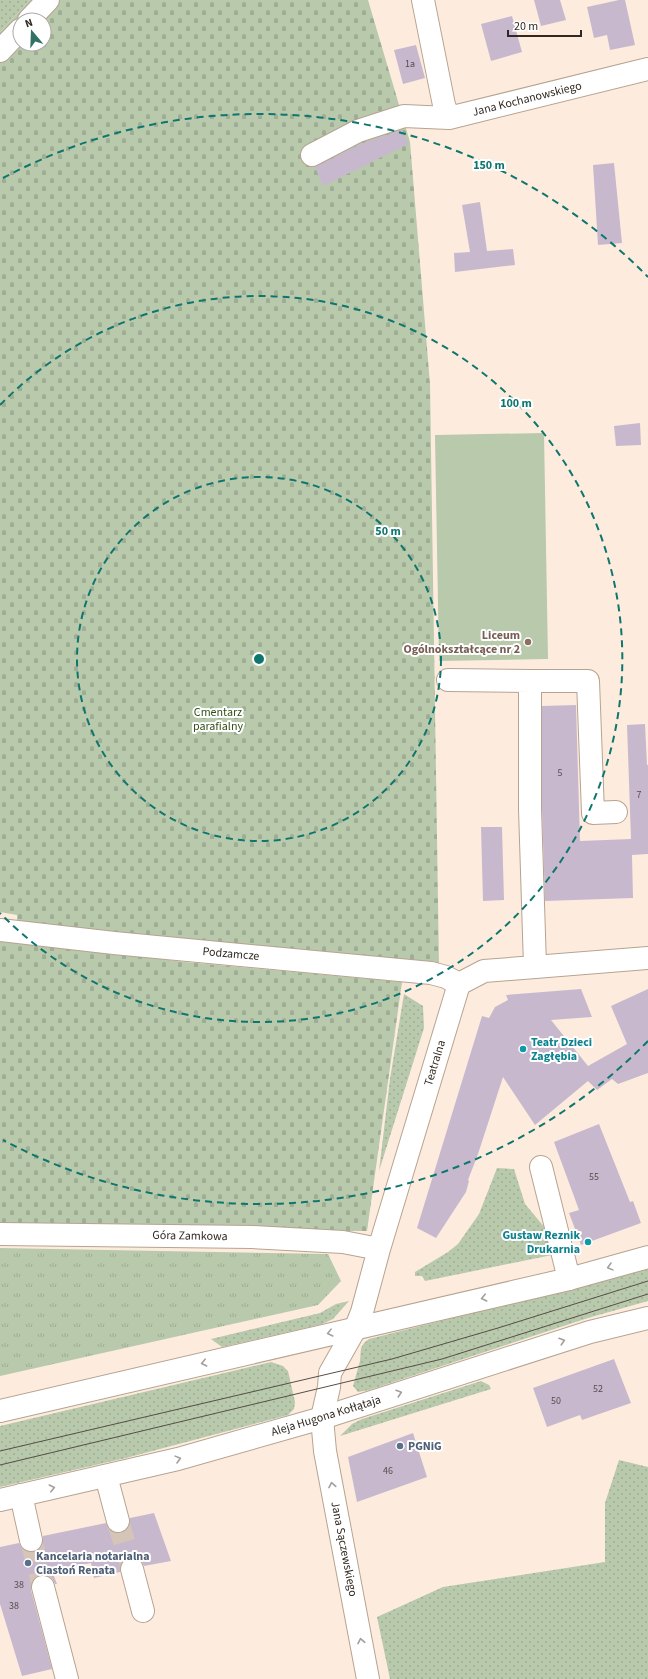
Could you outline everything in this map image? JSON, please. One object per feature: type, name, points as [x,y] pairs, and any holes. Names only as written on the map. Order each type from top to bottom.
[{"type":"street","points":[[37,12],[48,0]]},
{"type":"street","points":[[423,0],[448,118]]},
{"type":"street","points":[[0,51],[12,38]]},
{"type":"street","name":"Jana Kochanowskiego","points":[[312,155],[358,131],[404,116],[448,118],[648,69]]},
{"type":"street","points":[[448,680],[588,681],[593,812],[616,812]]},
{"type":"street","points":[[530,681],[530,809],[535,966]]},
{"type":"street","name":"Podzamcze","points":[[0,930],[114,943],[431,973],[446,977],[459,984]]},
{"type":"street","points":[[459,984],[484,971],[648,958]]},
{"type":"street","name":"Teatralna","points":[[356,1327],[362,1312],[379,1249],[459,984]]},
{"type":"street","points":[[541,1167],[569,1279]]},
{"type":"street","name":"Góra Zamkowa","points":[[0,1234],[252,1237],[343,1242],[379,1249]]},
{"type":"street","points":[[0,1411],[356,1327],[569,1279],[648,1257]]},
{"type":"street","name":"Aleja Hugona Kołłątaja","points":[[10,1497],[178,1459],[322,1418],[590,1332],[648,1318]]},
{"type":"street","name":"Jana Sączewskiego","points":[[356,1327],[330,1373],[329,1387],[322,1418],[325,1451],[368,1679]]},
{"type":"street","points":[[106,1476],[118,1521]]},
{"type":"street","points":[[10,1497],[31,1540]]},
{"type":"street","points":[[132,1569],[143,1611]]},
{"type":"street","points":[[43,1587],[67,1679]]},
{"type":"green space","points":[[0,0],[30,0],[19,12],[12,12],[12,19],[0,32]]},
{"type":"green space","name":"Cmentarz parafialny","points":[[30,0],[368,0],[410,142],[430,384],[439,966],[17,923],[17,915],[0,912],[0,32],[12,19],[12,52],[52,52],[52,12],[19,12]]},
{"type":"green space","points":[[544,433],[548,659],[439,661],[435,435]]},
{"type":"green space","points":[[0,939],[185,962],[402,982],[367,1231],[0,1229]]},
{"type":"green space","points":[[404,994],[423,1006],[424,1028],[379,1171],[390,1079]]},
{"type":"green space","points":[[497,1168],[514,1169],[525,1204],[551,1235],[557,1254],[425,1281],[422,1276],[415,1276],[415,1272],[448,1252],[458,1244],[479,1214]]},
{"type":"green space","points":[[0,1248],[328,1254],[341,1281],[318,1305],[0,1376]]},
{"type":"green space","points":[[648,1269],[648,1301],[588,1318],[369,1390],[358,1392],[353,1386],[360,1361],[361,1348],[369,1339]]},
{"type":"green space","points":[[349,1301],[333,1319],[322,1324],[222,1347],[211,1339],[320,1313],[336,1304]]},
{"type":"green space","points":[[271,1362],[283,1366],[288,1371],[295,1402],[294,1409],[288,1415],[126,1458],[0,1487],[0,1426]]},
{"type":"green space","points":[[481,1381],[489,1385],[491,1389],[340,1436],[352,1424],[362,1419]]},
{"type":"green space","points":[[619,1460],[648,1467],[648,1679],[390,1679],[377,1617],[443,1587],[605,1562],[605,1503]]},
{"type":"building","points":[[534,0],[560,0],[566,20],[541,26]]},
{"type":"building","points":[[625,0],[635,45],[610,50],[607,35],[594,38],[587,7]]},
{"type":"building","points":[[512,16],[522,52],[491,61],[481,24]]},
{"type":"building","points":[[416,45],[425,78],[403,84],[394,50]]},
{"type":"building","points":[[402,130],[408,144],[323,186],[315,167],[363,143]]},
{"type":"building","points":[[614,163],[622,243],[598,245],[593,165]]},
{"type":"building","points":[[480,202],[487,251],[513,249],[515,265],[455,272],[454,253],[470,252],[462,205]]},
{"type":"building","points":[[640,423],[641,445],[616,446],[614,426]]},
{"type":"building","points":[[576,705],[580,841],[631,839],[627,725],[645,724],[648,765],[648,854],[632,855],[633,898],[545,901],[542,809],[542,706]]},
{"type":"building","points":[[481,827],[502,827],[504,900],[483,901]]},
{"type":"building","points":[[581,989],[592,1017],[551,1020],[588,1066],[627,1044],[611,1006],[648,989],[648,1073],[618,1084],[612,1079],[597,1090],[588,1081],[535,1125],[503,1077],[468,1180],[466,1192],[436,1238],[417,1228],[482,1016],[489,1018],[495,1007],[508,1000],[506,995]]},
{"type":"building","points":[[599,1124],[630,1202],[633,1201],[641,1223],[581,1245],[569,1213],[579,1210],[554,1142]]},
{"type":"building","points":[[614,1359],[631,1403],[582,1420],[580,1415],[547,1427],[533,1388]]},
{"type":"building","points":[[413,1433],[427,1477],[357,1502],[348,1457]]},
{"type":"building","points":[[154,1513],[171,1561],[144,1566],[141,1560],[135,1557],[129,1557],[123,1560],[120,1566],[120,1572],[94,1578],[91,1563],[52,1571],[57,1584],[55,1584],[52,1578],[46,1575],[39,1575],[34,1578],[31,1584],[31,1590],[52,1669],[22,1676],[0,1604],[0,1547],[19,1543],[27,1552],[34,1552],[43,1544],[43,1536],[106,1523],[109,1530],[114,1533],[121,1533],[127,1530],[130,1524],[130,1518]]},
{"type":"tunnel","points":[[118,1521],[132,1569]]},
{"type":"tunnel","points":[[31,1540],[43,1587]]},
{"type":"tram line","points":[[0,1451],[392,1359],[498,1328],[648,1281]]},
{"type":"tram line","points":[[0,1465],[442,1359],[648,1294]]},
{"type":"place","name":"Liceum Ogólnokształcące nr 2","points":[[528,642]]},
{"type":"place","name":"Teatr Dzieci Zagłębia","points":[[523,1049]]},
{"type":"place","name":"Gustaw Reznik Drukarnia","points":[[588,1242]]},
{"type":"place","name":"PGNiG","points":[[400,1446]]},
{"type":"place","name":"Kancelaria notarialna Ciastoń Renata","points":[[28,1563]]}]
